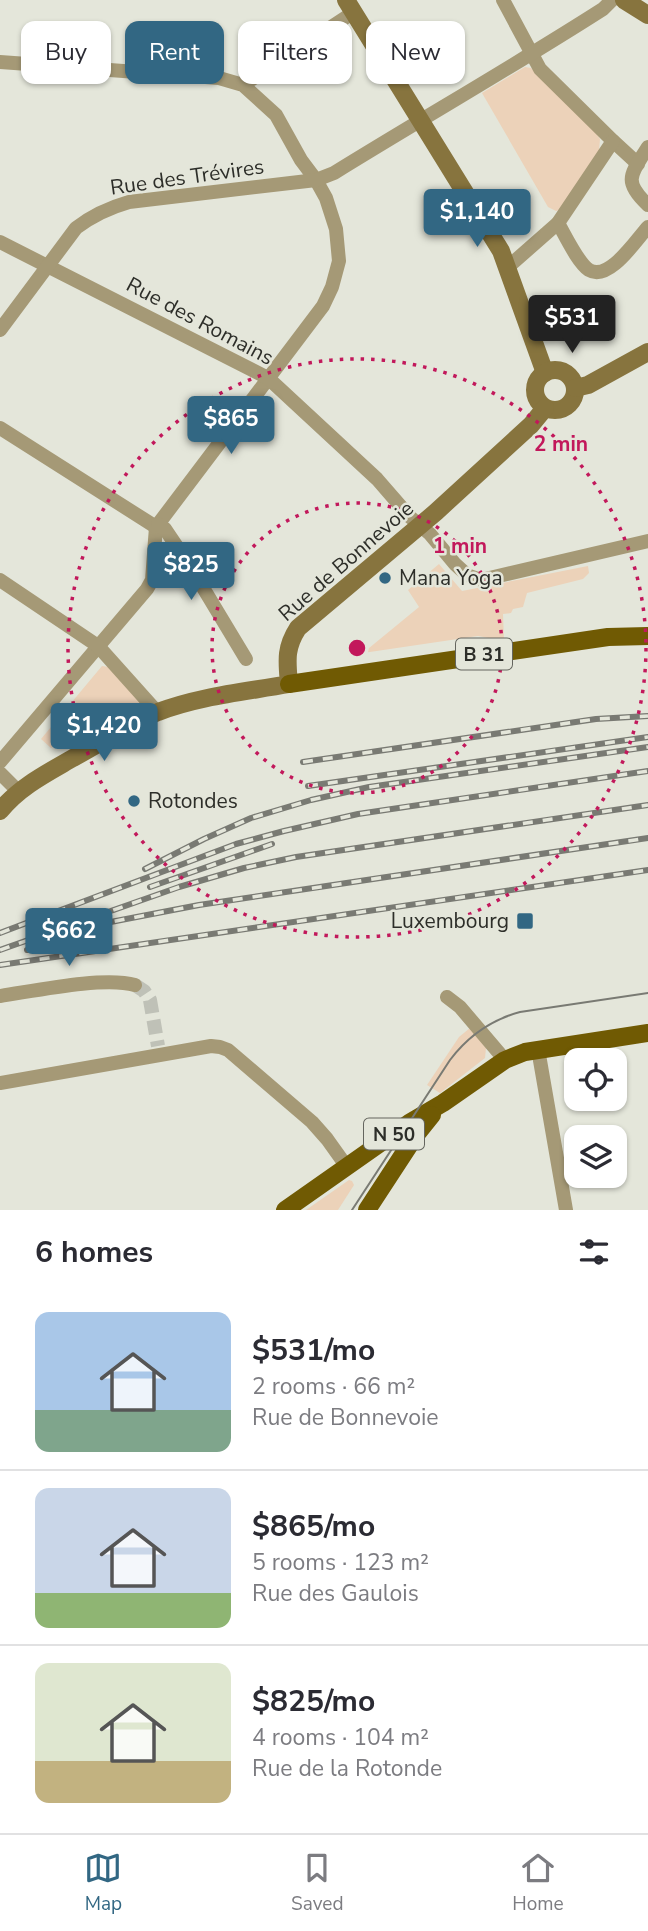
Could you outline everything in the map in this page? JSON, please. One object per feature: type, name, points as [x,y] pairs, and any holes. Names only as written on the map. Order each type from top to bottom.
[{"type":"main road","points":[[624,0],[648,15]]},
{"type":"main road","points":[[350,6],[501,251],[545,373]]},
{"type":"main road","name":"Rue de Bonnevoie","points":[[289,684],[287,653],[290,640],[298,628],[420,526],[531,425],[545,408],[562,410],[570,404],[575,388],[588,385],[646,357]]},
{"type":"main road","points":[[545,408],[537,400],[535,390],[538,380],[545,373],[552,370],[567,374],[575,388]]},
{"type":"main road","name":"B 31","points":[[289,684],[608,637],[648,636]]},
{"type":"main road","points":[[6,800],[45,774],[158,713],[215,696],[289,684]]},
{"type":"main road","points":[[367,1210],[416,1135],[443,1103],[505,1059],[538,1049],[648,1033]]},
{"type":"main road","name":"N 50","points":[[285,1210],[409,1123],[443,1103]]},
{"type":"street","points":[[503,0],[540,69],[638,164]]},
{"type":"street","name":"Rue des Trévires","points":[[0,330],[76,228],[92,215],[129,202],[316,180],[334,173],[531,54],[603,9],[612,0]]},
{"type":"street","points":[[243,85],[350,6]]},
{"type":"street","points":[[0,62],[219,78],[243,85],[276,115],[326,198],[337,229],[339,261],[332,287],[323,306],[157,526],[152,580],[147,589],[0,762]]},
{"type":"street","points":[[508,267],[558,223],[612,141]]},
{"type":"street","points":[[648,147],[631,179],[636,194],[648,205]]},
{"type":"street","points":[[558,223],[581,262],[588,270],[597,273],[607,271],[615,264],[648,227]]},
{"type":"street","name":"Rue des Romains","points":[[0,242],[268,378],[377,479],[467,575],[481,580],[648,541]]},
{"type":"street","points":[[0,428],[157,526],[165,528],[246,659]]},
{"type":"street","points":[[0,580],[98,646],[158,713]]},
{"type":"street","points":[[0,773],[6,800]]},
{"type":"street","points":[[0,996],[85,984],[114,982],[135,985]]},
{"type":"street","points":[[447,997],[460,1007],[505,1059]]},
{"type":"street","points":[[0,1083],[158,1051],[220,1047],[228,1050],[312,1122],[347,1167]]},
{"type":"street","points":[[538,1049],[566,1210]]},
{"type":"shaded area","points":[[525,67],[531,68],[593,128],[600,139],[599,151],[560,210],[556,211],[548,207],[482,93]]},
{"type":"shaded area","points":[[439,564],[462,591],[588,566],[589,573],[583,579],[527,593],[523,607],[503,614],[504,641],[478,636],[363,653],[419,607],[408,590]]},
{"type":"shaded area","points":[[102,666],[109,667],[143,704],[114,712],[51,748],[41,739]]},
{"type":"shaded area","points":[[470,1028],[486,1048],[485,1058],[440,1093],[427,1085],[459,1037]]},
{"type":"shaded area","points":[[349,1180],[354,1185],[338,1210],[306,1210]]},
{"type":"tunnel","points":[[135,985],[144,991],[150,1000],[158,1046]]},
{"type":"tram line","points":[[352,1210],[450,1060],[481,1030],[520,1012],[648,993]]},
{"type":"railway","points":[[303,762],[596,719],[648,716]]},
{"type":"railway","points":[[308,786],[648,737]]},
{"type":"railway","points":[[145,869],[251,818],[311,800],[369,787],[648,747]]},
{"type":"railway","points":[[0,933],[236,844],[284,831],[358,814],[648,771]]},
{"type":"railway","points":[[0,950],[179,887],[244,868],[296,857],[648,805]]},
{"type":"railway","points":[[95,925],[199,905],[648,838]]},
{"type":"railway","points":[[150,887],[272,844]]},
{"type":"railway","points":[[0,965],[648,870]]},
{"type":"railway","points":[[27,950],[109,931]]},
{"type":"place","name":"Mana Yoga","points":[[385,578]]},
{"type":"place","name":"Rotondes","points":[[134,801]]},
{"type":"place","name":"Luxembourg","points":[[525,921]]}]
